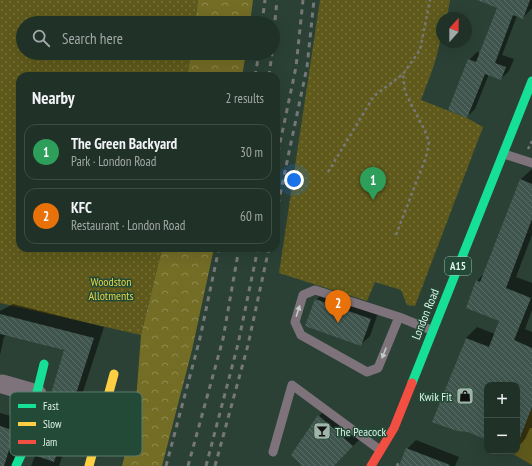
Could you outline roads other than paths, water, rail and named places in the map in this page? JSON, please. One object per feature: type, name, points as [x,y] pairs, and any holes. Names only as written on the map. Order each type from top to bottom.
[{"type":"main road","name":"London Road","points":[[371,466],[394,428],[431,330],[504,154],[532,81]]},
{"type":"main road","points":[[37,392],[44,364]]},
{"type":"main road","points":[[109,392],[114,374]]},
{"type":"main road","points":[[89,466],[92,456]]},
{"type":"street","points":[[2,384],[30,392]]},
{"type":"lane","points":[[504,154],[532,163]]},
{"type":"lane","points":[[399,317],[378,368],[367,372],[301,335],[295,322],[304,295],[315,290],[399,317],[431,330]]},
{"type":"lane","points":[[273,452],[292,385],[380,450]]},
{"type":"railway","points":[[263,16],[265,0]]},
{"type":"railway","points":[[275,16],[277,0]]},
{"type":"railway","points":[[280,143],[296,67],[303,0]]},
{"type":"railway","points":[[280,195],[307,67],[314,0]]},
{"type":"railway","points":[[256,72],[258,60]]},
{"type":"railway","points":[[270,72],[271,60]]},
{"type":"railway","points":[[166,466],[200,338],[218,252]]},
{"type":"railway","points":[[188,466],[223,339],[238,252]]},
{"type":"railway","points":[[206,466],[238,344],[257,252]]},
{"type":"railway","points":[[215,466],[248,345],[268,252]]},
{"type":"place","name":"The Green Backyard","points":[[373,200]]},
{"type":"place","name":"KFC","points":[[338,323]]},
{"type":"place","name":"Kwik Fit","points":[[465,396]]},
{"type":"place","name":"The Peacock","points":[[322,431]]},
{"type":"park label","name":"Woodston Allotments","points":[[111,288]]}]
